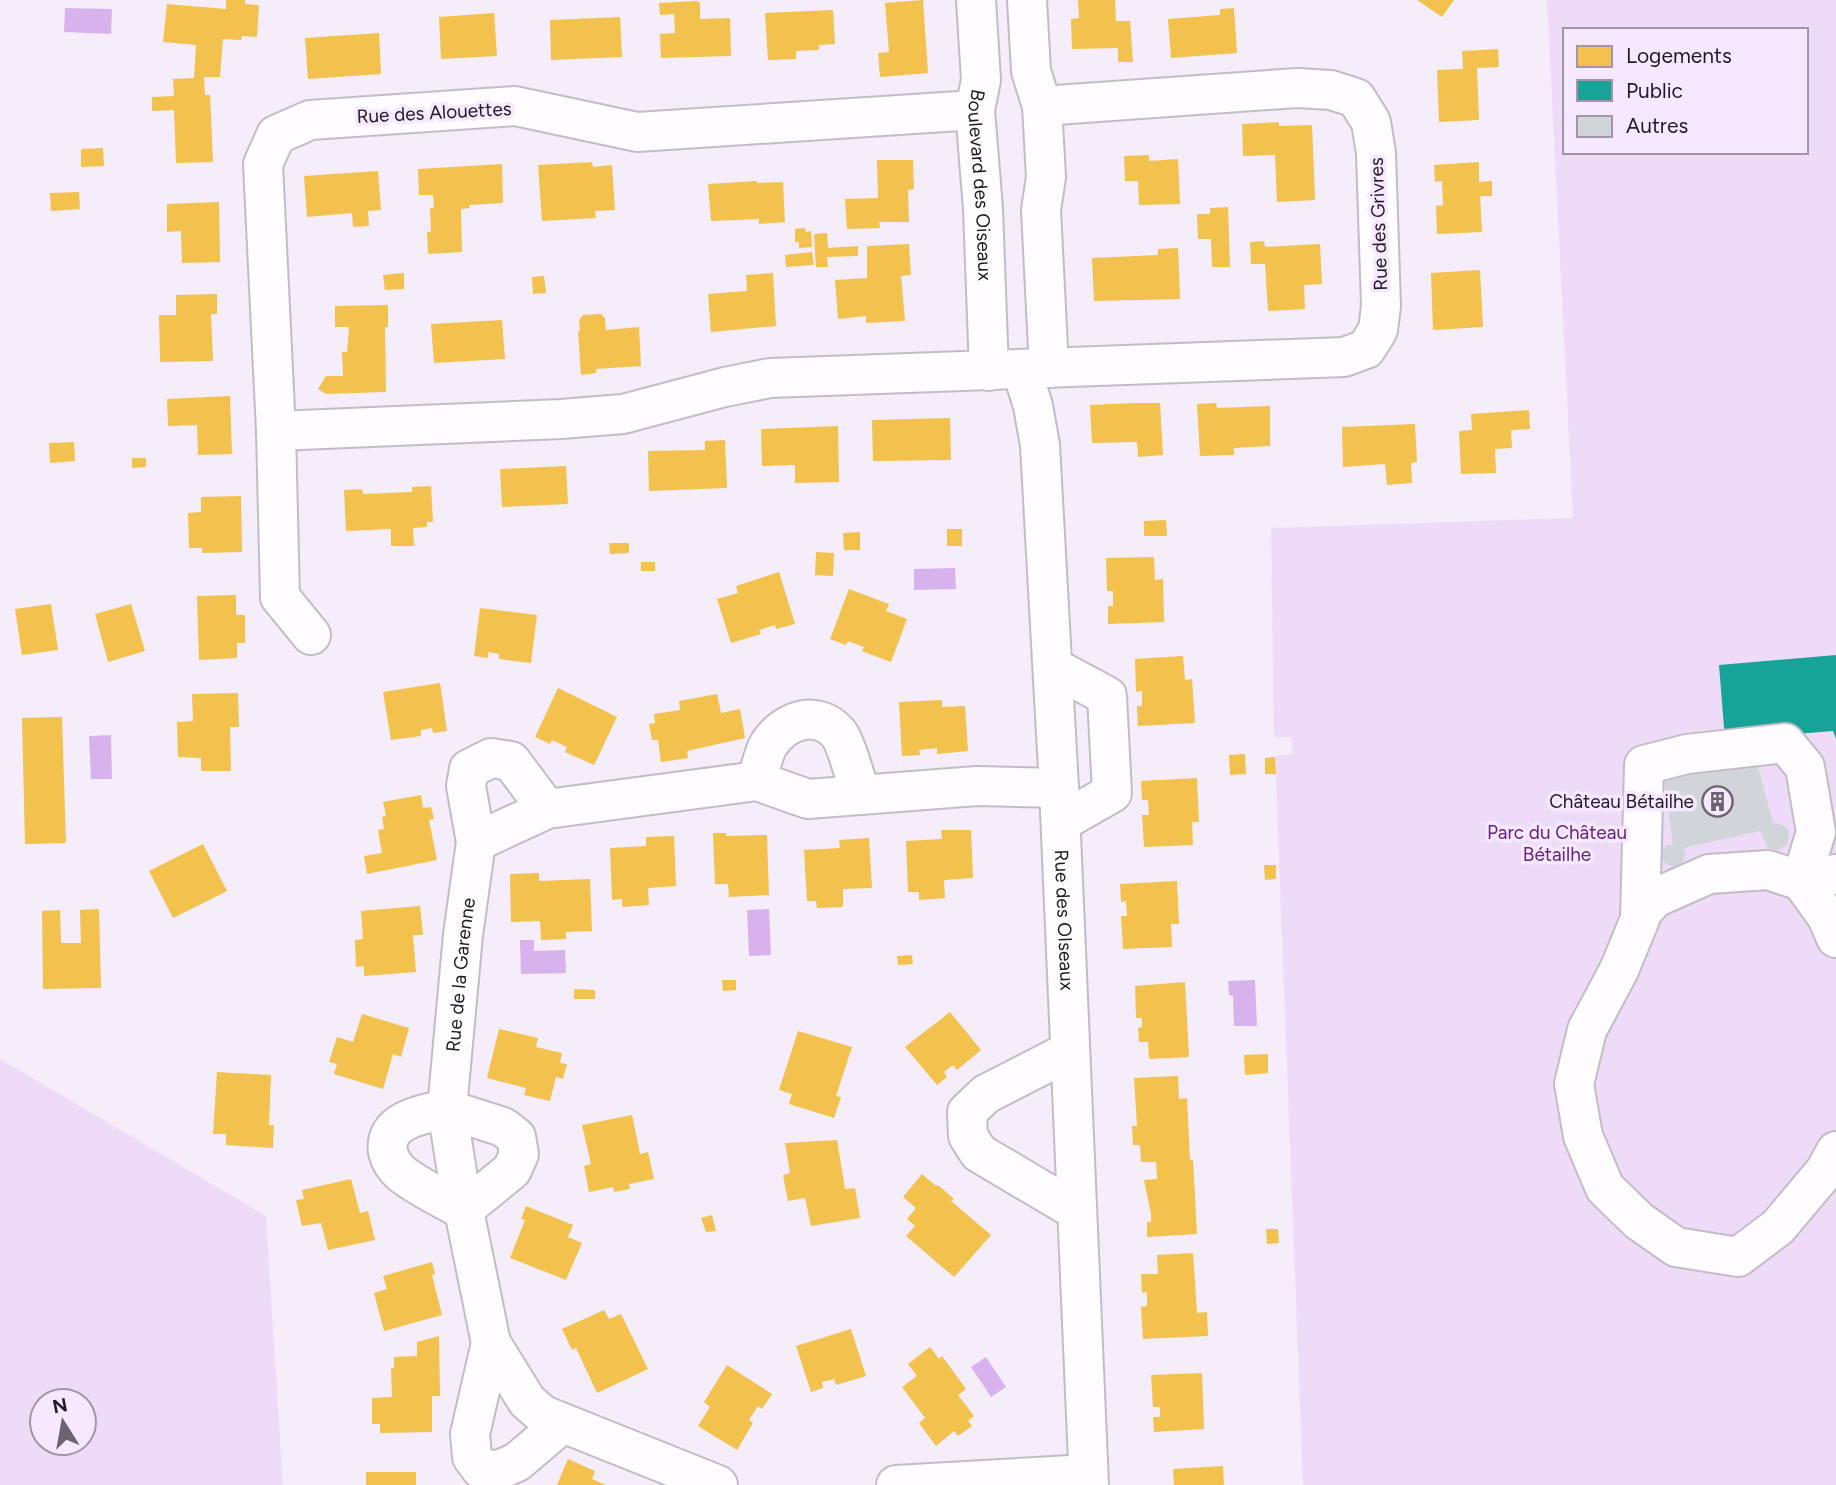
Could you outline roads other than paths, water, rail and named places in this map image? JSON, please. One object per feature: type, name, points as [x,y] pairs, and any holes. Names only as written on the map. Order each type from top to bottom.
[{"type":"street","name":"Boulevard des Oiseaux","points":[[976,0],[981,80],[975,110],[984,209],[1020,369]]},
{"type":"street","points":[[276,431],[623,414],[769,378],[1020,369],[1046,177],[1042,106],[1031,71],[1027,0]]},
{"type":"street","name":"Rue des Grivres","points":[[1020,369],[1344,357],[1366,349],[1378,330],[1381,306],[1376,153],[1371,122],[1356,99],[1331,90],[1297,88],[1042,106]]},
{"type":"street","name":"Rue des Alouettes","points":[[311,635],[280,597],[276,431],[263,164],[276,135],[310,120],[515,106],[637,132],[975,110]]},
{"type":"street","name":"Rue des OIseaux","points":[[1020,369],[1033,406],[1040,445],[1060,805],[1088,1479]]},
{"type":"street","points":[[476,842],[547,809],[757,781],[808,799],[977,786],[1060,805],[1112,793],[1107,696],[1053,667]]},
{"type":"street","points":[[757,781],[769,745],[785,729],[803,718],[822,720],[840,734],[861,795]]},
{"type":"street","points":[[1836,938],[1827,917],[1818,877],[1816,832],[1805,767],[1785,743],[1687,754],[1644,765],[1640,919],[1619,970],[1587,1030],[1574,1083],[1583,1136],[1605,1188],[1639,1221],[1676,1247],[1738,1257],[1778,1227],[1825,1171],[1836,1151]]},
{"type":"street","name":"Rue de la Garenne","points":[[547,809],[511,761],[491,758],[468,769],[466,786],[476,842],[463,935],[447,1109],[491,1343],[527,1401],[543,1415],[718,1485]]},
{"type":"street","points":[[1640,913],[1655,898],[1709,874],[1768,870],[1818,877]]},
{"type":"street","points":[[1070,1051],[986,1094],[967,1112],[968,1136],[979,1153],[1077,1211]]},
{"type":"street","points":[[447,1109],[503,1127],[516,1137],[519,1154],[512,1170],[464,1210],[402,1174],[389,1160],[387,1143],[395,1127],[415,1116],[447,1109]]},
{"type":"street","name":"Rue de la Garenne","points":[[491,1343],[470,1434],[472,1457],[481,1469],[499,1470],[517,1462],[563,1423]]},
{"type":"street","points":[[896,1485],[1088,1479]]},
{"type":"place","name":"Château Bétailhe","points":[[1717,801]]},
{"type":"park label","name":"Parc du Château Bétailhe","points":[[1557,843]]}]
